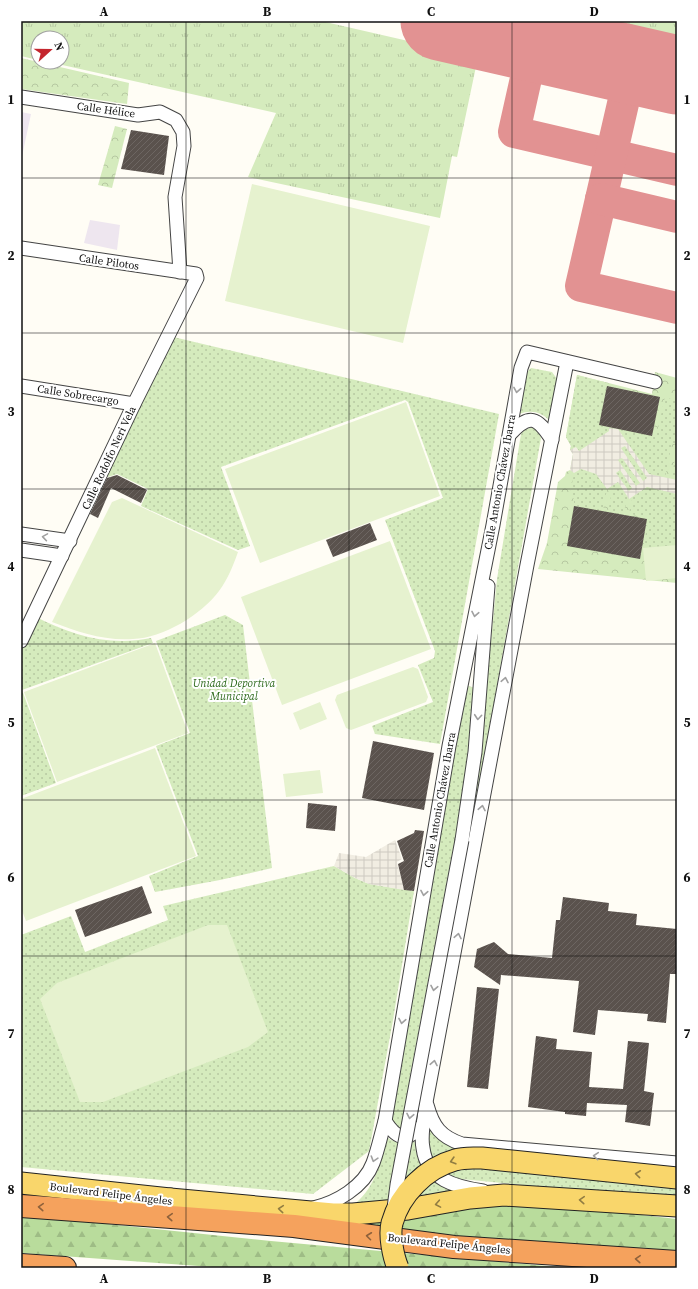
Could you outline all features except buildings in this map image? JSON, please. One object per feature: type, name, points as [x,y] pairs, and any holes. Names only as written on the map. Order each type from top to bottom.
[{"type":"highway","name":"Boulevard Felipe Ángeles","points":[[21,1206],[294,1226],[454,1247],[677,1262]]},
{"type":"highway","points":[[21,1264],[65,1268]]},
{"type":"main road","points":[[398,1268],[393,1256],[392,1224],[399,1207],[416,1183],[434,1169],[456,1159],[482,1158],[677,1178]]},
{"type":"main road","name":"Boulevard Felipe Ángeles","points":[[21,1183],[170,1199],[222,1221]]},
{"type":"main road","points":[[170,1199],[303,1210],[333,1214],[353,1214],[408,1209],[470,1198],[504,1195],[677,1206]]},
{"type":"street","name":"Calle Hélice","points":[[21,98],[138,115],[160,112],[176,120],[183,132],[184,146],[175,197],[180,272]]},
{"type":"street","name":"Calle Pilotos","points":[[21,248],[196,274],[197,276]]},
{"type":"street","name":"Calle Rodolfo Neri Vela","points":[[21,641],[197,276]]},
{"type":"street","name":"Calle Antonio Chávez Ibarra","points":[[303,1210],[321,1206],[345,1195],[366,1176],[373,1164],[385,1121],[449,746],[493,525],[521,368],[527,352],[567,362]]},
{"type":"street","points":[[504,1195],[468,1189],[450,1184],[439,1177],[430,1167],[425,1158],[422,1147],[426,1102],[567,362],[656,382]]},
{"type":"street","name":"Calle Sobrecargo","points":[[21,386],[134,404]]},
{"type":"street","points":[[510,434],[521,423],[529,420],[537,421],[552,440]]},
{"type":"street","points":[[392,1224],[397,1185],[462,840],[475,752],[493,525]]},
{"type":"street","points":[[21,534],[70,541]]},
{"type":"street","points":[[21,550],[62,556]]},
{"type":"street","points":[[426,1102],[431,1119],[437,1129],[452,1141],[462,1144],[677,1163]]},
{"type":"street","points":[[385,1121],[391,1130],[402,1137],[415,1133],[424,1124]]},
{"type":"shaded area","points":[[21,112],[31,114],[21,161]]},
{"type":"shaded area","points":[[90,220],[120,225],[117,250],[84,243]]},
{"type":"shaded area","points":[[609,428],[618,429],[649,474],[677,480],[677,494],[647,487],[629,499],[618,482],[607,489],[596,474],[581,469],[574,473],[570,470],[573,454],[570,450],[576,447],[579,451],[609,431]],"holes":[[[625,446],[647,478],[643,481],[621,448]],[[622,458],[640,483],[636,486],[618,460]],[[620,470],[632,488],[629,491],[616,473]]]},
{"type":"shaded area","points":[[395,840],[402,859],[397,862],[404,890],[369,884],[334,866],[339,853],[366,857]]},
{"type":"green space","points":[[21,21],[321,21],[478,57],[457,157],[452,156],[440,218],[248,177],[276,113],[70,67],[70,30],[30,30],[30,58],[21,56]]},
{"type":"green space","points":[[550,21],[677,21],[677,50]]},
{"type":"green space","points":[[21,58],[30,60],[30,70],[70,69],[129,83],[127,104],[21,89]]},
{"type":"green space","points":[[115,126],[127,129],[112,188],[98,185]]},
{"type":"green space","points":[[252,184],[430,226],[403,343],[225,301]]},
{"type":"green space","points":[[169,336],[499,414],[440,744],[375,734],[372,726],[433,702],[418,665],[434,658],[435,651],[385,520],[443,498],[408,402],[405,400],[221,467],[250,546],[238,550],[141,506],[148,489],[117,474],[99,480]]},
{"type":"green space","points":[[531,368],[552,372],[557,379],[550,421],[543,415],[535,412],[519,414],[526,373]]},
{"type":"green space","points":[[655,372],[677,378],[677,583],[538,569],[547,543],[558,482],[565,476],[566,472],[570,470],[573,454],[570,450],[571,446],[566,437],[577,375],[652,394]]},
{"type":"green space","points":[[577,375],[608,383],[599,425],[609,428],[609,431],[579,451],[576,447],[570,450],[571,446],[566,437]]},
{"type":"green space","points":[[665,397],[677,401],[677,444],[672,443],[665,478],[649,474],[618,429],[656,437]]},
{"type":"green space","points":[[406,402],[440,496],[260,563],[225,469]]},
{"type":"green space","points":[[533,427],[536,429],[541,438],[475,809],[473,808],[480,754],[497,579],[521,434],[524,430]]},
{"type":"green space","points":[[625,445],[647,478],[643,481],[621,448]]},
{"type":"green space","points":[[677,449],[677,480],[671,479]]},
{"type":"green space","points":[[622,458],[640,483],[636,486],[618,460]]},
{"type":"green space","points":[[581,469],[596,474],[607,489],[603,511],[574,506],[574,499],[570,495],[574,473]]},
{"type":"green space","points":[[620,470],[632,488],[629,491],[616,472]]},
{"type":"green space","points":[[618,482],[628,496],[623,515],[608,512],[613,485]]},
{"type":"green space","points":[[647,487],[677,494],[674,512],[677,513],[677,545],[643,548],[649,517],[629,514],[632,497]]},
{"type":"green space","points":[[122,498],[238,552],[225,582],[211,600],[192,616],[169,630],[145,638],[112,639],[81,632],[52,622],[112,502]]},
{"type":"green space","points":[[390,541],[431,649],[282,705],[241,597]]},
{"type":"green space","points":[[677,545],[677,578],[646,581],[643,548]]},
{"type":"green space","name":"Unidad Deportiva Municipal","points":[[225,615],[243,625],[272,868],[220,880],[155,892],[149,876],[198,856],[156,746],[190,733],[156,641]]},
{"type":"green space","points":[[34,616],[62,629],[91,638],[120,641],[151,638],[153,643],[22,690],[56,783],[21,796],[21,642]]},
{"type":"green space","points":[[155,643],[188,733],[57,782],[24,692]]},
{"type":"green space","points":[[413,667],[418,669],[428,697],[426,702],[351,730],[346,728],[335,700],[337,695]]},
{"type":"green space","points":[[468,686],[476,688],[461,807],[409,1082],[417,1093],[403,1129],[399,1129],[392,1124],[390,1113],[449,782]]},
{"type":"green space","points":[[320,702],[327,719],[300,730],[293,713]]},
{"type":"green space","points":[[155,748],[196,856],[26,921],[21,908],[21,799]]},
{"type":"green space","points":[[320,770],[323,793],[286,797],[283,774]]},
{"type":"green space","points":[[334,866],[369,884],[414,891],[393,1020],[369,1151],[313,1194],[21,1167],[21,935],[71,916],[85,952],[168,920],[163,906]]},
{"type":"green space","points":[[208,925],[227,925],[268,1032],[248,1047],[103,1102],[80,1102],[40,999],[57,983]]},
{"type":"green space","points":[[430,1131],[432,1131],[443,1142],[458,1149],[677,1184],[677,1200],[461,1179],[440,1168],[431,1156],[429,1148]]},
{"type":"green space","points":[[387,1137],[393,1141],[400,1142],[414,1140],[418,1159],[429,1177],[440,1185],[459,1193],[351,1207],[366,1192],[371,1184],[379,1167]]},
{"type":"green space","points":[[496,1203],[597,1210],[677,1219],[677,1260],[570,1251],[352,1224]]},
{"type":"green space","points":[[21,1215],[271,1241],[569,1268],[226,1268],[21,1253]]},
{"type":"taxiway","points":[[533,47],[514,132],[677,170]]},
{"type":"taxiway","points":[[631,69],[581,286],[677,308]]},
{"type":"taxiway","points":[[601,199],[677,217]]},
{"type":"runway","points":[[440,21],[677,75]]}]
